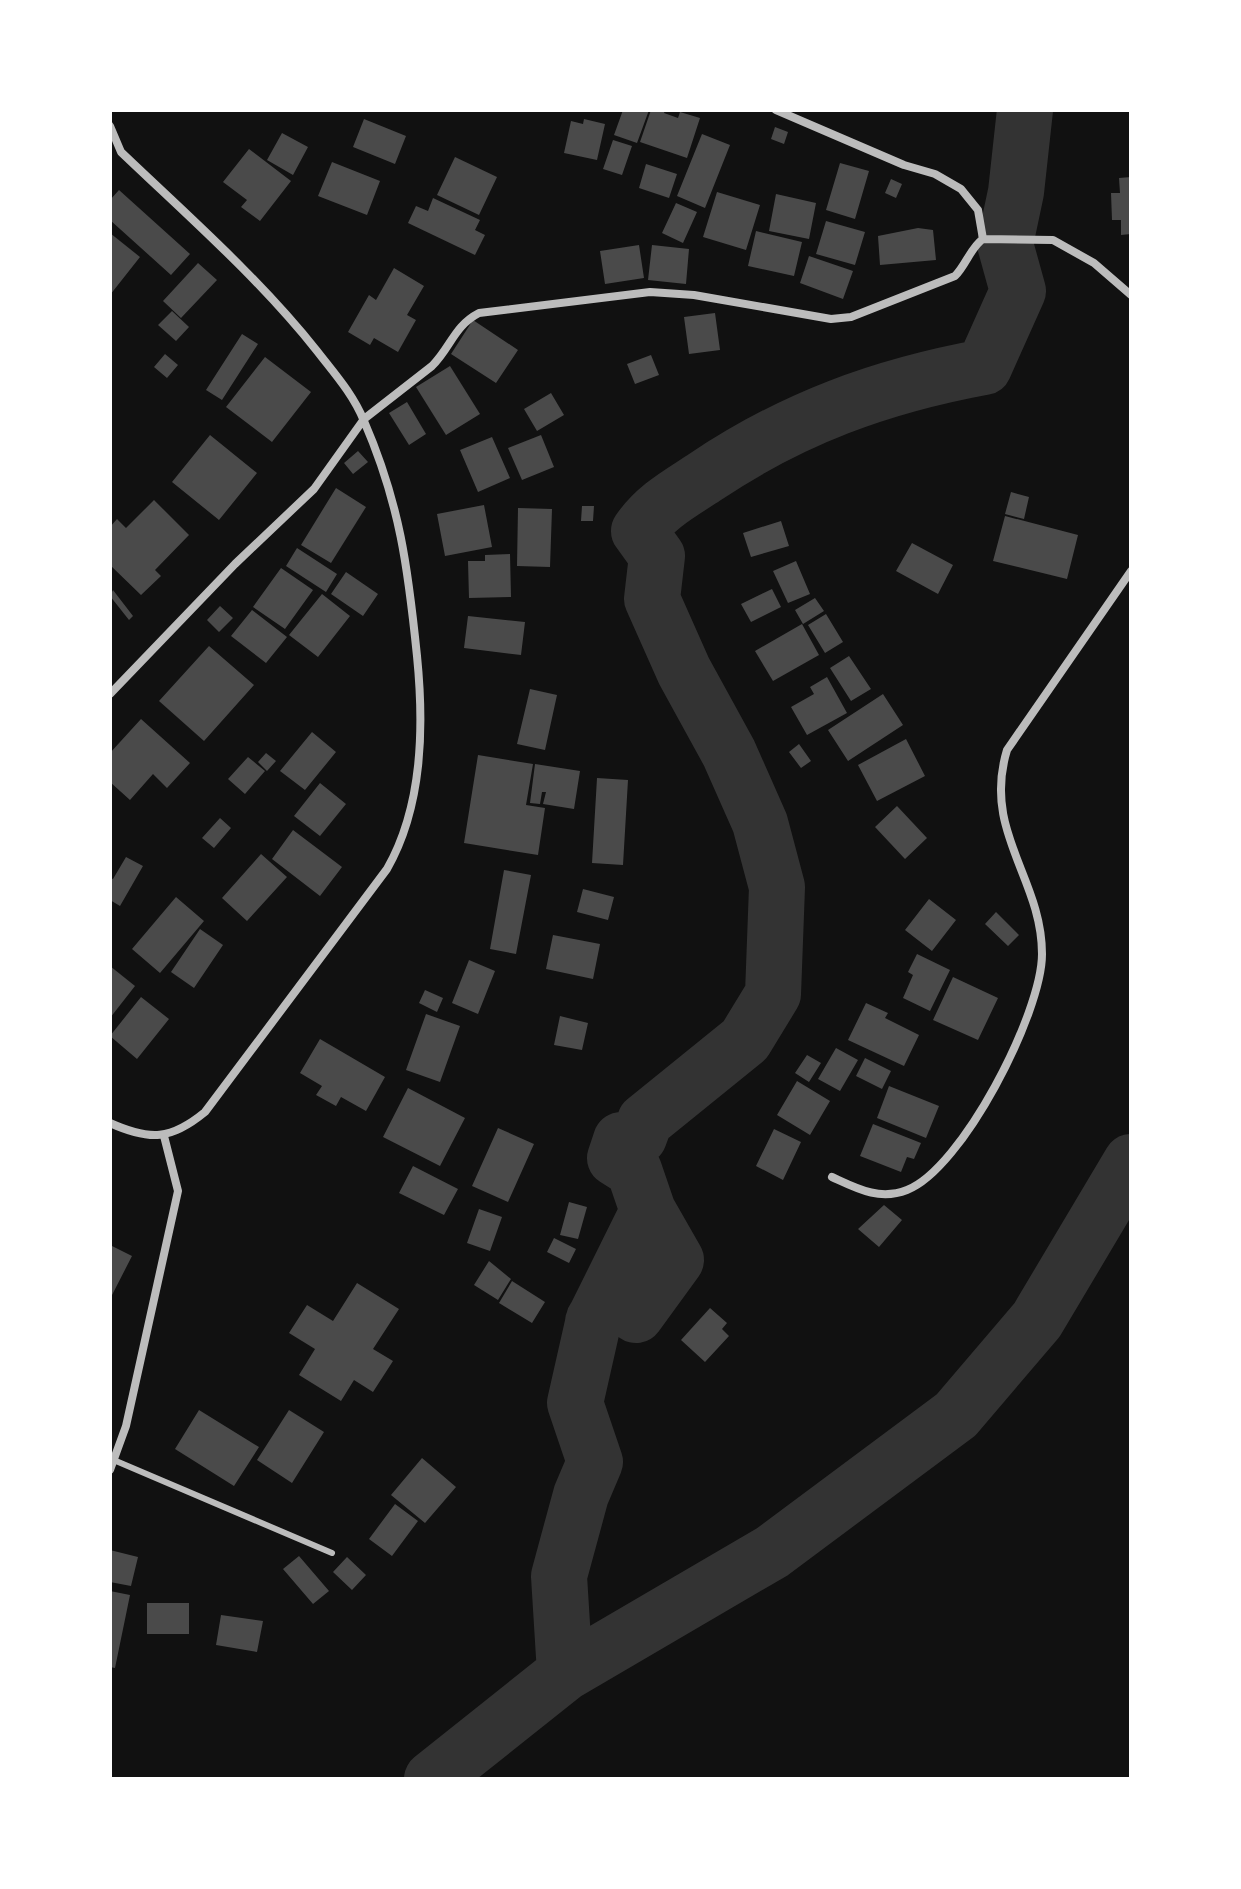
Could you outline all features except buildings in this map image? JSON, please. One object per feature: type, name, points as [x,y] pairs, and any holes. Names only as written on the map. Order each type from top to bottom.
[{"type":"street","points":[[776,110],[904,165],[935,174],[961,189],[978,210],[988,239]]},
{"type":"street","points":[[110,126],[121,152],[294,322],[348,390],[364,419],[396,507],[406,551],[421,701],[419,757],[408,821],[400,846],[387,869],[205,1112],[185,1129],[164,1136],[138,1135],[110,1123]]},
{"type":"street","points":[[110,694],[235,564],[314,489],[364,419],[432,366],[458,327],[479,313],[650,292],[694,295],[831,319],[851,317],[955,276],[966,264],[976,244],[988,239],[1053,240],[1094,263],[1131,295]]},
{"type":"street","points":[[832,1177],[862,1191],[885,1196],[909,1190],[932,1171],[980,1115],[1023,1033],[1042,956],[1039,924],[999,808],[999,777],[1007,750],[1131,571]]},
{"type":"street","points":[[110,1470],[116,1461],[178,1191],[164,1136]]},
{"type":"lane","points":[[116,1461],[332,1553]]},
{"type":"waterway","points":[[636,1315],[676,1260],[648,1211],[634,1170],[615,1158],[621,1140],[639,1137],[645,1121],[745,1040],[773,994],[777,887],[760,823],[729,753],[684,671],[652,599],[657,556],[639,531],[653,514],[678,495],[738,456],[805,421],[909,384],[984,367],[1018,291],[1005,244],[1016,192],[1025,110]]},
{"type":"waterway","points":[[432,1779],[565,1673],[772,1552],[956,1415],[1037,1320],[1131,1162]]},
{"type":"waterway","points":[[593,1322],[648,1211]]},
{"type":"waterway","points":[[565,1673],[559,1576],[581,1495],[595,1462],[575,1403],[594,1319]]}]
